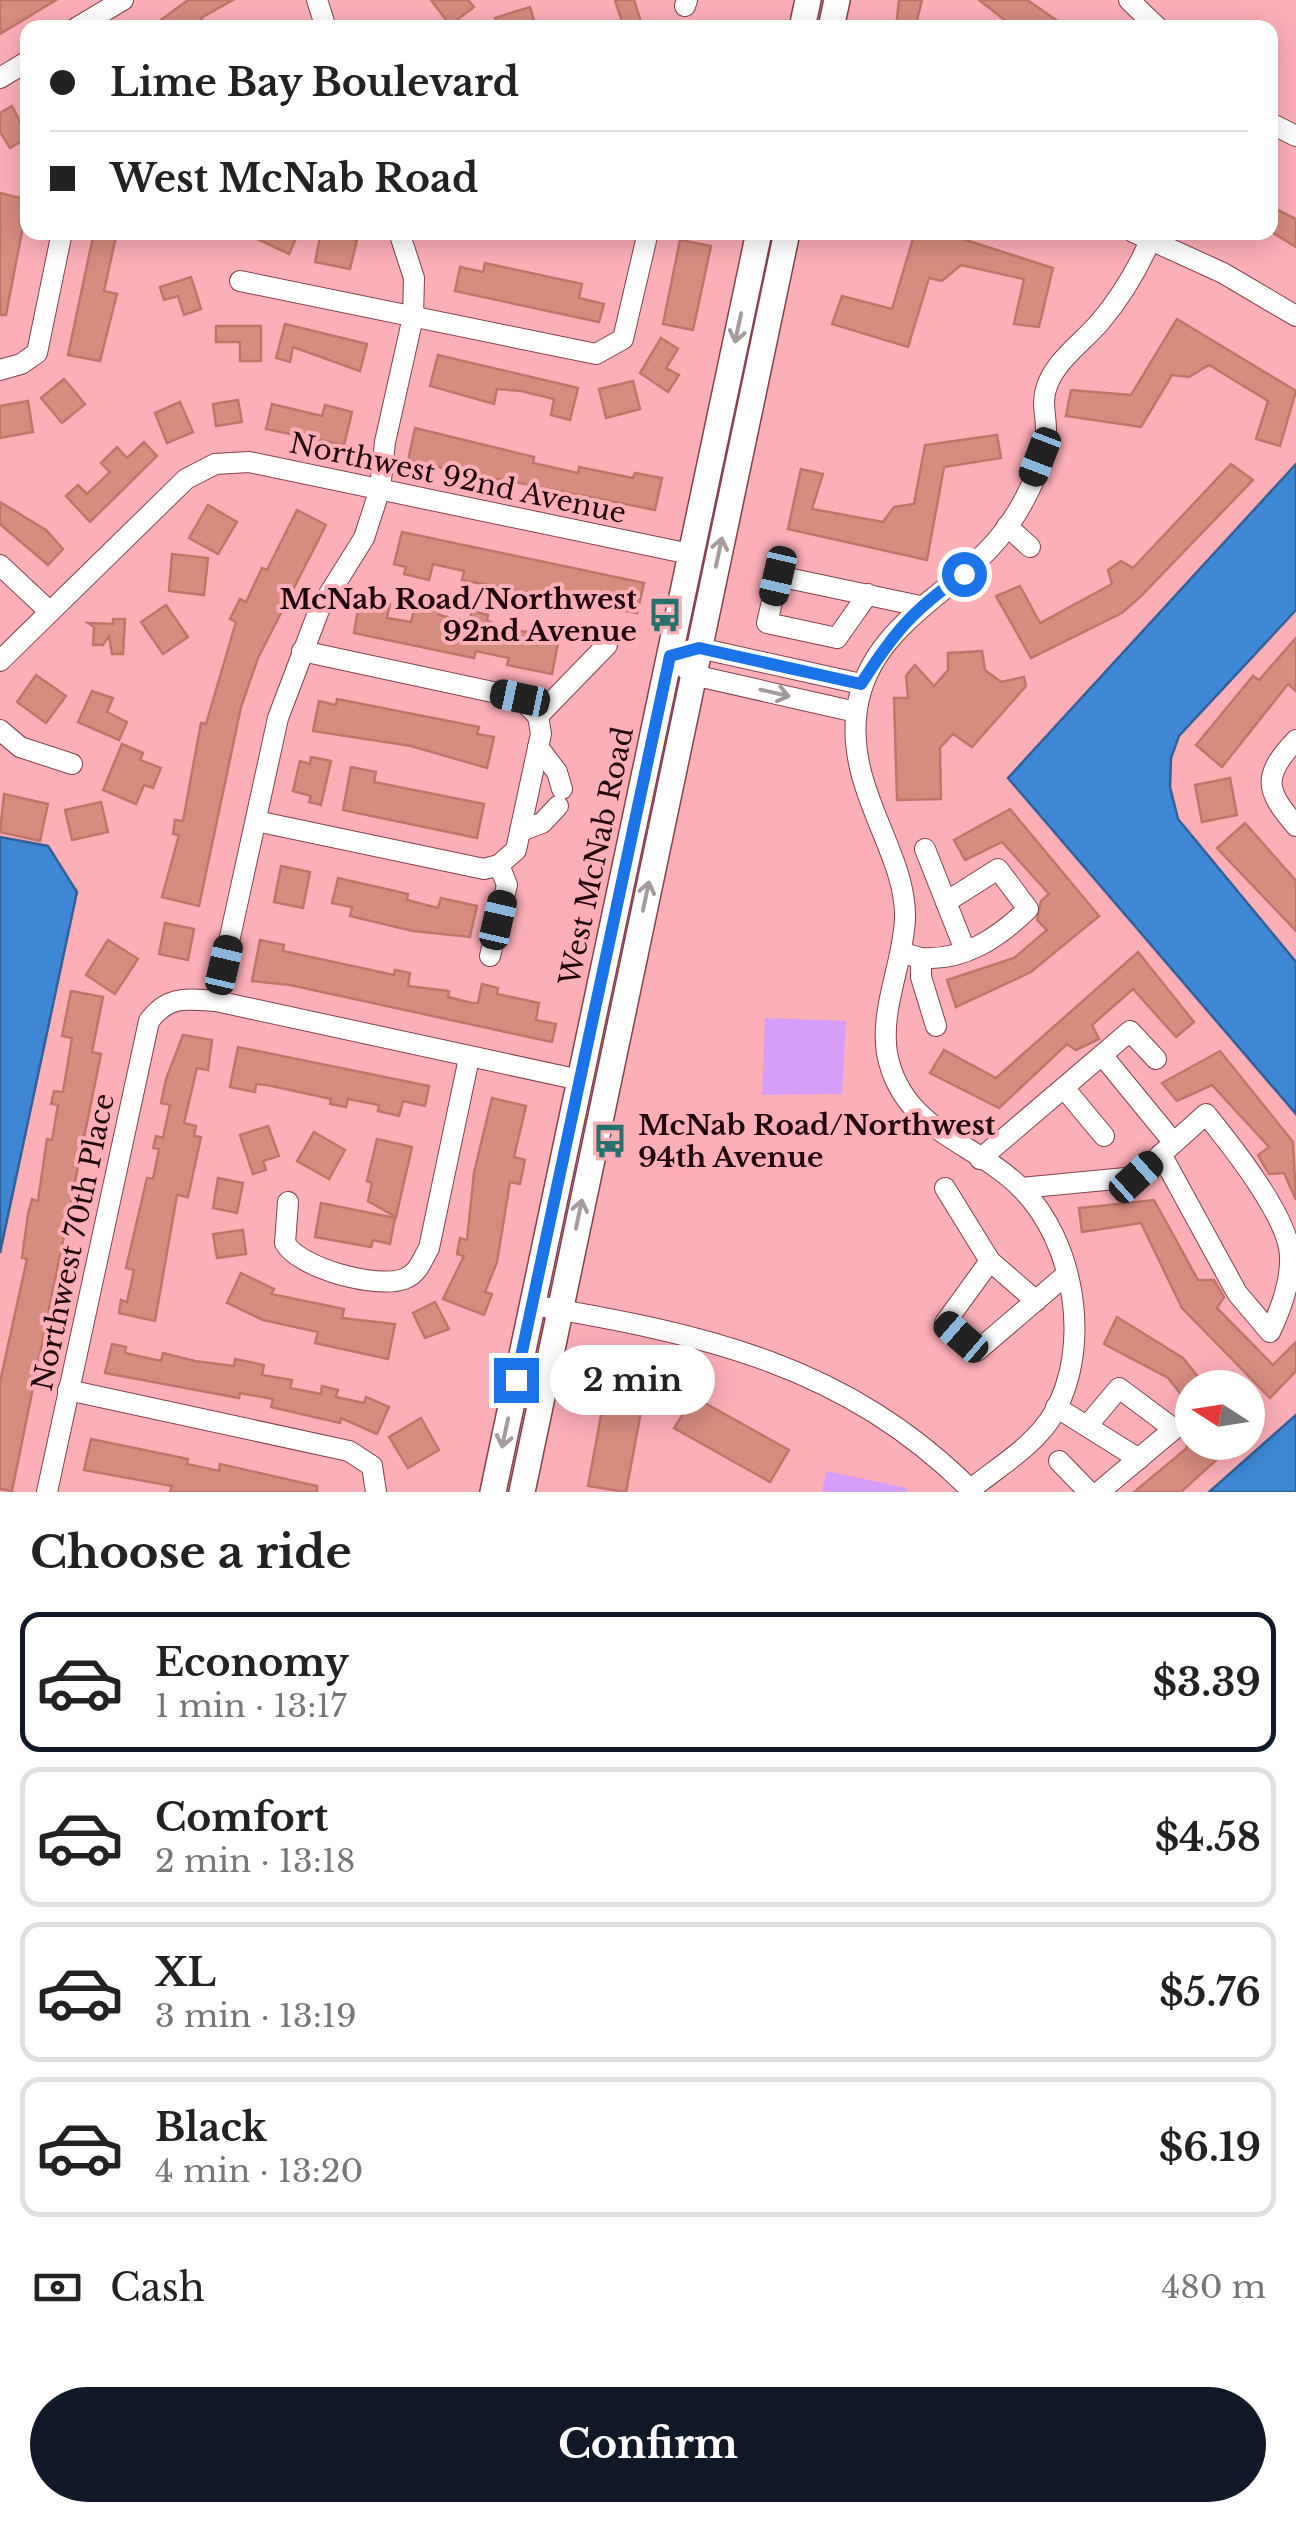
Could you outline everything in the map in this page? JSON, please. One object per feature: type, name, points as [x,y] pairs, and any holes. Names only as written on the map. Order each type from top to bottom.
[{"type":"main road","name":"West McNab Road","points":[[493,1492],[756,240]]},
{"type":"main road","name":"West McNab Road","points":[[522,1492],[785,240]]},
{"type":"street","points":[[89,20],[123,0]]},
{"type":"street","points":[[1130,0],[1150,20]]},
{"type":"street","points":[[0,370],[21,364],[37,352],[60,240]]},
{"type":"street","points":[[402,240],[414,278],[413,318],[385,442],[380,488],[364,538],[320,610],[278,718],[216,1001],[580,1080]]},
{"type":"street","points":[[240,281],[596,354],[623,339],[646,240]]},
{"type":"street","points":[[532,1305],[719,1344],[798,1369],[858,1400],[912,1436],[972,1491],[1030,1441],[1056,1406],[1073,1344],[1067,1274],[1045,1221],[1021,1188],[934,1130],[897,1084],[888,1054],[886,1018],[905,918],[860,775],[856,712],[861,684],[894,632],[920,606],[964,574],[1007,526],[1026,494],[1040,457],[1047,384],[1127,287],[1144,240]]},
{"type":"street","points":[[1156,240],[1296,316]]},
{"type":"street","name":"Northwest 92nd Avenue","points":[[49,612],[186,479],[215,464],[249,462],[690,554]]},
{"type":"street","points":[[1007,526],[1030,547]]},
{"type":"street","points":[[0,566],[49,612],[0,662]]},
{"type":"street","points":[[868,594],[837,638],[766,623],[778,576],[868,594],[920,606]]},
{"type":"street","points":[[256,821],[484,869],[498,865],[516,850],[538,746],[538,716],[608,645]]},
{"type":"street","points":[[670,656],[699,648],[861,684]]},
{"type":"street","points":[[302,651],[520,698],[538,716]]},
{"type":"street","points":[[670,656],[693,675],[856,712]]},
{"type":"street","points":[[0,730],[20,747],[72,764]]},
{"type":"street","points":[[1296,740],[1278,759],[1270,778],[1273,800],[1296,826]]},
{"type":"street","points":[[520,832],[542,823],[560,798],[557,772],[538,746]]},
{"type":"street","points":[[925,849],[965,950]]},
{"type":"street","points":[[490,956],[507,885],[498,865]]},
{"type":"street","points":[[899,951],[945,960],[999,937],[1028,908],[998,869],[946,902]]},
{"type":"street","points":[[921,958],[921,978],[936,1026]]},
{"type":"street","name":"Northwest 70th Place","points":[[46,1492],[149,1021],[160,1006],[176,999],[216,1001]]},
{"type":"street","points":[[980,1159],[1130,1031],[1156,1059]]},
{"type":"street","points":[[1021,1188],[1136,1177],[1167,1149],[1206,1114],[1255,1175],[1290,1253],[1282,1306],[1270,1332],[1236,1294],[1167,1149],[1102,1056]]},
{"type":"street","points":[[288,1202],[285,1243],[306,1265],[379,1280],[402,1280],[416,1272],[428,1248],[469,1058]]},
{"type":"street","points":[[1064,1088],[1104,1136]]},
{"type":"street","points":[[945,1188],[990,1261],[1036,1301]]},
{"type":"street","points":[[990,1261],[945,1323],[978,1351],[1067,1274]]},
{"type":"street","points":[[1087,1426],[1118,1388],[1174,1429],[1099,1492]]},
{"type":"street","points":[[68,1390],[349,1451],[372,1466],[376,1492]]},
{"type":"street","points":[[1056,1406],[1139,1459]]},
{"type":"street","points":[[1060,1461],[1089,1492]]},
{"type":"shaded area","points":[[765,1018],[846,1021],[842,1094],[762,1095]]},
{"type":"shaded area","points":[[826,1471],[907,1488],[907,1492],[822,1492]]},
{"type":"water","points":[[1296,464],[1296,610],[1179,736],[1171,758],[1170,787],[1178,819],[1296,962],[1296,1114],[1008,778]]},
{"type":"water","points":[[0,837],[48,846],[77,892],[0,1253]]},
{"type":"water","points":[[1296,1415],[1296,1492],[1209,1492],[1245,1460],[1265,1460],[1265,1442]]},
{"type":"building","points":[[0,0],[56,0],[20,20],[0,34]]},
{"type":"building","points":[[188,0],[233,0],[202,20],[161,20]]},
{"type":"building","points":[[431,0],[468,0],[474,7],[457,20],[446,20]]},
{"type":"building","points":[[615,0],[634,0],[640,20],[621,20]]},
{"type":"building","points":[[899,0],[922,0],[917,20],[897,20]]},
{"type":"building","points":[[979,0],[1027,0],[1056,20],[1005,20]]},
{"type":"building","points":[[530,7],[534,20],[496,20]]},
{"type":"building","points":[[12,106],[20,122],[20,142],[10,148],[0,132],[0,113]]},
{"type":"building","points":[[0,193],[20,198],[20,240],[6,315],[0,315]]},
{"type":"building","points":[[1278,210],[1296,219],[1296,247],[1278,236]]},
{"type":"building","points":[[92,240],[115,240],[104,291],[117,294],[100,361],[68,355]]},
{"type":"building","points":[[260,240],[295,240],[289,254]]},
{"type":"building","points":[[319,240],[357,240],[350,269],[315,262]]},
{"type":"building","points":[[680,240],[711,246],[693,330],[663,324]]},
{"type":"building","points":[[913,240],[966,240],[1053,268],[1039,327],[1014,324],[1024,279],[961,265],[942,281],[929,278],[908,347],[832,324],[842,296],[892,309]]},
{"type":"building","points":[[485,263],[582,284],[579,298],[604,304],[599,322],[455,291],[460,267],[483,272]]},
{"type":"building","points":[[191,277],[201,309],[184,315],[178,296],[164,300],[160,287]]},
{"type":"building","points":[[1177,319],[1296,391],[1280,446],[1256,439],[1268,401],[1209,365],[1189,377],[1172,375],[1141,427],[1066,416],[1071,390],[1131,395]]},
{"type":"building","points":[[285,324],[367,344],[360,371],[293,347],[290,362],[276,358]]},
{"type":"building","points":[[216,326],[261,326],[261,361],[240,361],[240,342],[216,342]]},
{"type":"building","points":[[661,338],[678,349],[666,368],[679,375],[668,392],[640,373]]},
{"type":"building","points":[[438,355],[578,388],[570,420],[551,415],[554,399],[497,389],[494,404],[430,386]]},
{"type":"building","points":[[64,379],[85,404],[62,423],[41,398]]},
{"type":"building","points":[[633,381],[640,409],[606,418],[599,389]]},
{"type":"building","points":[[238,400],[242,422],[216,426],[213,404]]},
{"type":"building","points":[[28,401],[33,432],[0,438],[0,406]]},
{"type":"building","points":[[180,402],[193,432],[167,443],[155,413]]},
{"type":"building","points":[[272,404],[322,416],[325,405],[352,412],[344,445],[266,429]]},
{"type":"building","points":[[415,428],[534,457],[533,463],[578,473],[579,467],[633,478],[635,473],[662,478],[655,510],[408,461]]},
{"type":"building","points":[[997,435],[1001,458],[944,467],[927,560],[788,529],[801,469],[823,474],[812,509],[883,522],[894,507],[914,504],[925,445]]},
{"type":"building","points":[[144,442],[157,456],[90,522],[66,496],[78,485],[87,494],[110,472],[101,463],[117,447],[127,458]]},
{"type":"building","points":[[1231,464],[1253,480],[1141,596],[1122,613],[1031,658],[996,596],[1020,586],[1040,623],[1112,584],[1108,570],[1121,561],[1133,568]]},
{"type":"building","points":[[0,502],[46,530],[63,549],[48,565],[0,524]]},
{"type":"building","points":[[208,505],[237,522],[218,554],[189,538]]},
{"type":"building","points":[[297,510],[326,525],[258,658],[241,707],[199,906],[162,897],[179,835],[173,834],[175,820],[183,821],[201,723],[206,724],[236,622],[230,619],[240,599],[246,602],[262,568],[267,570]]},
{"type":"building","points":[[402,532],[644,583],[637,613],[462,580],[464,571],[433,564],[429,580],[404,574],[406,567],[394,564]]},
{"type":"building","points":[[172,554],[208,558],[204,595],[169,591]]},
{"type":"building","points":[[360,598],[390,604],[387,618],[411,622],[416,602],[440,608],[439,615],[469,622],[472,611],[488,615],[487,620],[500,627],[559,638],[552,674],[507,665],[509,658],[476,651],[474,658],[354,633]]},
{"type":"building","points":[[166,605],[188,637],[163,654],[141,622]]},
{"type":"building","points":[[113,619],[125,619],[123,654],[112,654],[109,636],[103,645],[93,645],[94,627],[88,623],[113,624]]},
{"type":"building","points":[[1296,638],[1296,691],[1288,684],[1222,767],[1196,745],[1253,676],[1259,680]]},
{"type":"building","points":[[982,651],[985,670],[1001,682],[1024,677],[1026,686],[972,747],[953,734],[940,748],[941,799],[897,800],[894,698],[908,698],[906,676],[915,665],[934,686],[948,670],[948,653]]},
{"type":"building","points":[[36,675],[66,696],[46,723],[17,702]]},
{"type":"building","points":[[92,691],[113,698],[107,712],[127,722],[119,740],[78,722]]},
{"type":"building","points":[[337,699],[479,727],[477,734],[494,737],[487,768],[411,746],[313,731],[319,701],[336,705]]},
{"type":"building","points":[[122,744],[143,753],[140,760],[161,768],[153,788],[144,785],[136,804],[103,790]]},
{"type":"building","points":[[311,757],[331,761],[321,805],[309,802],[311,796],[293,791],[300,761],[310,764]]},
{"type":"building","points":[[351,767],[376,772],[374,782],[484,804],[477,838],[343,810]]},
{"type":"building","points":[[1230,778],[1237,815],[1202,822],[1195,785]]},
{"type":"building","points":[[4,794],[48,804],[40,841],[0,832]]},
{"type":"building","points":[[101,802],[108,832],[72,840],[65,810]]},
{"type":"building","points":[[1010,809],[1099,916],[1031,972],[956,1007],[947,980],[1014,958],[1047,930],[1037,920],[1041,901],[1049,894],[1002,842],[965,860],[954,840]]},
{"type":"building","points":[[1245,823],[1296,881],[1296,931],[1217,848]]},
{"type":"building","points":[[281,866],[310,872],[303,908],[274,902]]},
{"type":"building","points":[[338,878],[408,894],[407,900],[438,908],[441,898],[477,906],[470,937],[413,931],[350,916],[352,907],[332,903]]},
{"type":"building","points":[[165,923],[194,929],[188,960],[159,954]]},
{"type":"building","points":[[108,940],[138,959],[115,994],[86,975]]},
{"type":"building","points":[[260,940],[284,945],[283,951],[394,975],[395,970],[410,973],[408,986],[449,991],[448,997],[472,1003],[478,1003],[482,984],[498,988],[497,994],[539,1003],[536,1020],[556,1024],[552,1042],[290,985],[252,981]]},
{"type":"building","points":[[1138,952],[1194,1022],[1176,1037],[1133,989],[1092,1025],[1099,1039],[1076,1050],[1067,1044],[999,1108],[930,1073],[944,1050],[996,1078]]},
{"type":"building","points":[[71,991],[103,997],[92,1052],[101,1054],[12,1491],[0,1489],[0,1382],[27,1259],[22,1258],[28,1214],[32,1199],[38,1201],[47,1139],[52,1140],[58,1105],[51,1104],[54,1091],[63,1092],[72,1038],[62,1036]]},
{"type":"building","points":[[183,1035],[212,1040],[208,1070],[197,1068],[184,1123],[196,1126],[194,1136],[201,1137],[188,1197],[177,1195],[155,1321],[119,1313],[121,1300],[127,1302],[134,1270],[126,1268],[147,1178],[153,1179],[159,1149],[153,1148],[156,1136],[163,1138],[170,1105],[161,1103],[166,1079]]},
{"type":"building","points":[[238,1047],[429,1086],[425,1106],[403,1101],[399,1116],[378,1111],[379,1105],[348,1099],[346,1107],[330,1104],[331,1099],[267,1085],[256,1084],[255,1092],[230,1087]]},
{"type":"building","points":[[1220,1051],[1293,1142],[1296,1200],[1284,1173],[1269,1174],[1258,1155],[1269,1147],[1212,1085],[1177,1101],[1162,1083]]},
{"type":"building","points":[[492,1098],[526,1106],[514,1157],[525,1160],[520,1184],[510,1182],[497,1262],[485,1292],[492,1294],[484,1315],[443,1299],[464,1256],[457,1254],[460,1238],[467,1240],[474,1173]]},
{"type":"building","points":[[268,1126],[279,1156],[263,1161],[266,1170],[253,1174],[240,1135]]},
{"type":"building","points":[[314,1132],[345,1150],[329,1179],[297,1161]]},
{"type":"building","points":[[377,1139],[412,1147],[396,1217],[368,1201],[372,1183],[367,1181]]},
{"type":"building","points":[[218,1178],[243,1183],[237,1213],[213,1208]]},
{"type":"building","points":[[1154,1200],[1198,1280],[1214,1280],[1224,1297],[1217,1308],[1273,1365],[1296,1342],[1296,1371],[1270,1398],[1265,1393],[1265,1370],[1243,1370],[1182,1308],[1141,1223],[1082,1232],[1079,1208]]},
{"type":"building","points":[[321,1203],[395,1218],[390,1244],[373,1240],[371,1247],[315,1237]]},
{"type":"building","points":[[243,1230],[246,1254],[217,1258],[213,1234]]},
{"type":"building","points":[[241,1273],[274,1289],[271,1294],[344,1309],[342,1318],[395,1324],[388,1359],[315,1343],[318,1332],[263,1320],[227,1303]]},
{"type":"building","points":[[435,1302],[449,1329],[425,1338],[413,1313]]},
{"type":"building","points":[[1117,1317],[1183,1358],[1193,1370],[1175,1370],[1175,1387],[1168,1378],[1104,1344]]},
{"type":"building","points":[[112,1344],[126,1347],[125,1353],[161,1361],[163,1353],[234,1366],[235,1359],[264,1365],[262,1375],[292,1380],[290,1388],[321,1394],[322,1386],[338,1390],[336,1397],[364,1403],[366,1397],[389,1407],[377,1434],[341,1418],[340,1423],[271,1407],[273,1399],[240,1393],[239,1398],[105,1373]]},
{"type":"building","points":[[608,1378],[646,1385],[626,1492],[588,1486]]},
{"type":"building","points":[[694,1397],[789,1450],[770,1482],[674,1428]]},
{"type":"building","points":[[421,1418],[439,1450],[408,1468],[389,1437]]},
{"type":"building","points":[[91,1439],[188,1459],[187,1464],[219,1471],[220,1464],[317,1486],[317,1492],[170,1492],[172,1486],[84,1470]]},
{"type":"building","points":[[1175,1458],[1216,1460],[1181,1492],[1134,1492]]},
{"type":"place","name":"McNab Road/Northwest 92nd Avenue","points":[[665,615]]},
{"type":"place","name":"McNab Road/Northwest 94th Avenue","points":[[610,1141]]},
{"type":"route","points":[[516,1380],[670,656],[699,648],[861,684],[894,632],[920,606],[964,574]]}]
